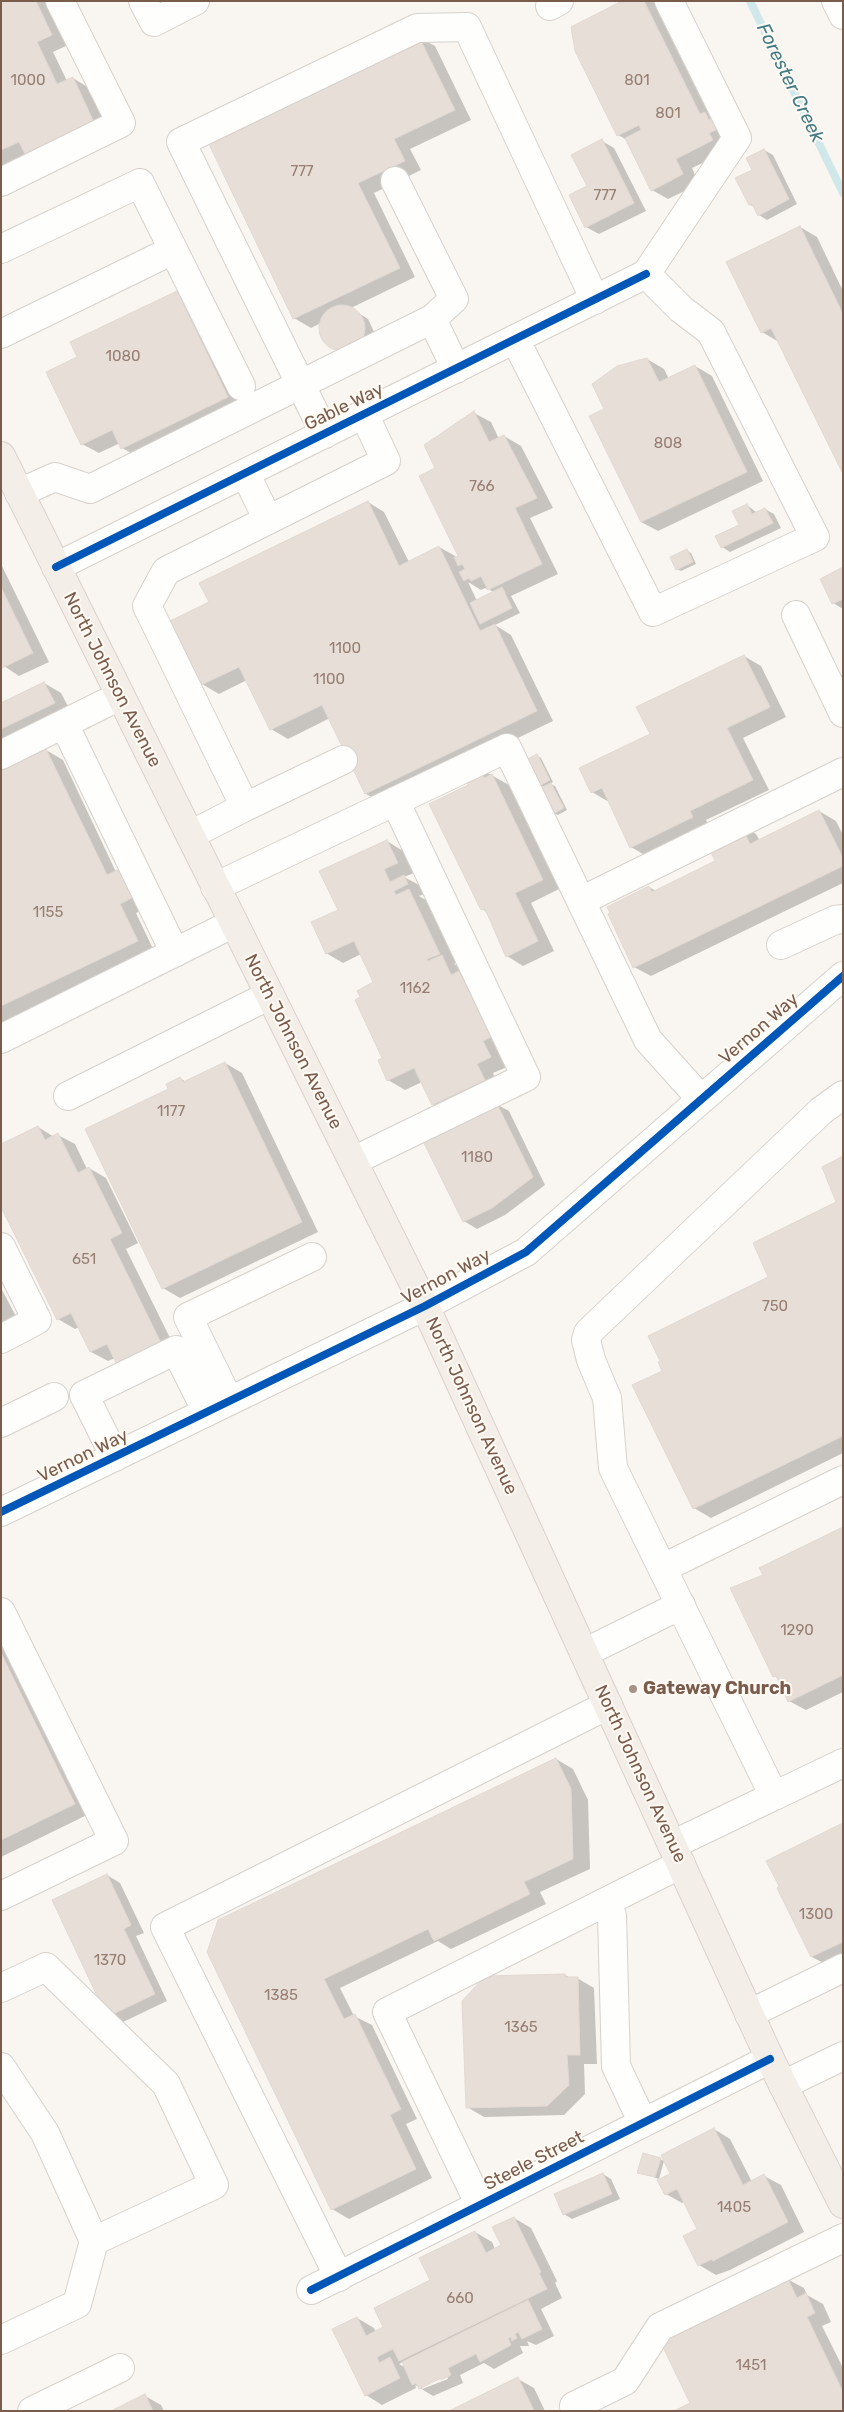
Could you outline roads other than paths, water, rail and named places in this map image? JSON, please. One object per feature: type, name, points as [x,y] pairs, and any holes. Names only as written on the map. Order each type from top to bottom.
[{"type":"main road","name":"North Johnson Avenue","points":[[1,456],[425,1306],[770,2059],[841,2195]]},
{"type":"street","points":[[1,182],[121,123],[60,1]]},
{"type":"street","points":[[143,1],[154,22],[195,1]]},
{"type":"street","points":[[515,340],[653,612],[815,537],[711,332],[681,309],[646,274],[737,138],[670,1]]},
{"type":"street","points":[[836,1],[843,15]]},
{"type":"street","points":[[325,434],[181,142],[417,28],[467,28],[595,300]]},
{"type":"street","points":[[19,493],[55,476],[90,489],[432,319],[454,299],[395,181]]},
{"type":"street","points":[[1,249],[140,183],[241,386]]},
{"type":"street","points":[[1,334],[173,250]]},
{"type":"street","name":"Gable Way","points":[[56,567],[646,274]]},
{"type":"street","points":[[432,319],[456,369]]},
{"type":"street","points":[[245,807],[147,606],[166,571],[386,461],[364,414]]},
{"type":"street","points":[[245,473],[268,520]]},
{"type":"street","points":[[796,615],[843,713]]},
{"type":"street","points":[[1,755],[120,696]]},
{"type":"street","points":[[64,724],[175,953]]},
{"type":"street","points":[[215,887],[507,748],[648,1040],[701,1099]]},
{"type":"street","points":[[190,835],[343,760]]},
{"type":"street","points":[[581,901],[843,772]]},
{"type":"street","points":[[353,1161],[526,1077],[395,801]]},
{"type":"street","points":[[781,945],[835,920],[843,919]]},
{"type":"street","points":[[1,1038],[234,923]]},
{"type":"street","name":"Vernon Way","points":[[1,1512],[425,1306],[526,1252],[843,976]]},
{"type":"street","points":[[68,1096],[270,995]]},
{"type":"street","points":[[774,1796],[613,1468],[607,1398],[587,1348],[586,1340],[588,1333],[821,1111],[843,1095]]},
{"type":"street","points":[[1,1247],[37,1320],[1,1339]]},
{"type":"street","points":[[218,1407],[188,1317],[312,1257]]},
{"type":"street","points":[[115,1457],[84,1395],[176,1350],[218,1407]]},
{"type":"street","points":[[1,1424],[54,1398]]},
{"type":"street","points":[[663,1568],[843,1480]]},
{"type":"street","points":[[584,1653],[681,1605]]},
{"type":"street","points":[[1,1612],[114,1841],[1,1896]]},
{"type":"street","points":[[338,2277],[165,1926],[608,1705]]},
{"type":"street","points":[[480,2205],[387,2012],[605,1902],[676,1855],[774,1796],[843,1763]]},
{"type":"street","points":[[605,1902],[612,1915],[616,2066],[644,2123]]},
{"type":"street","points":[[1,1988],[46,1967],[166,2084],[214,2185],[94,2241]]},
{"type":"street","points":[[749,2014],[843,1968]]},
{"type":"street","points":[[783,2085],[843,2056]]},
{"type":"street","name":"Steele Street","points":[[311,2290],[770,2059]]},
{"type":"street","points":[[1,2067],[45,2133],[94,2241],[76,2304],[1,2340]]},
{"type":"street","points":[[576,2411],[574,2406],[625,2381],[660,2327],[843,2238]]},
{"type":"street","points":[[32,2411],[120,2368]]},
{"type":"waterway","name":"Forester Creek","points":[[750,1],[843,193]]},
{"type":"place","name":"Gateway Church","points":[[633,1689]]}]
